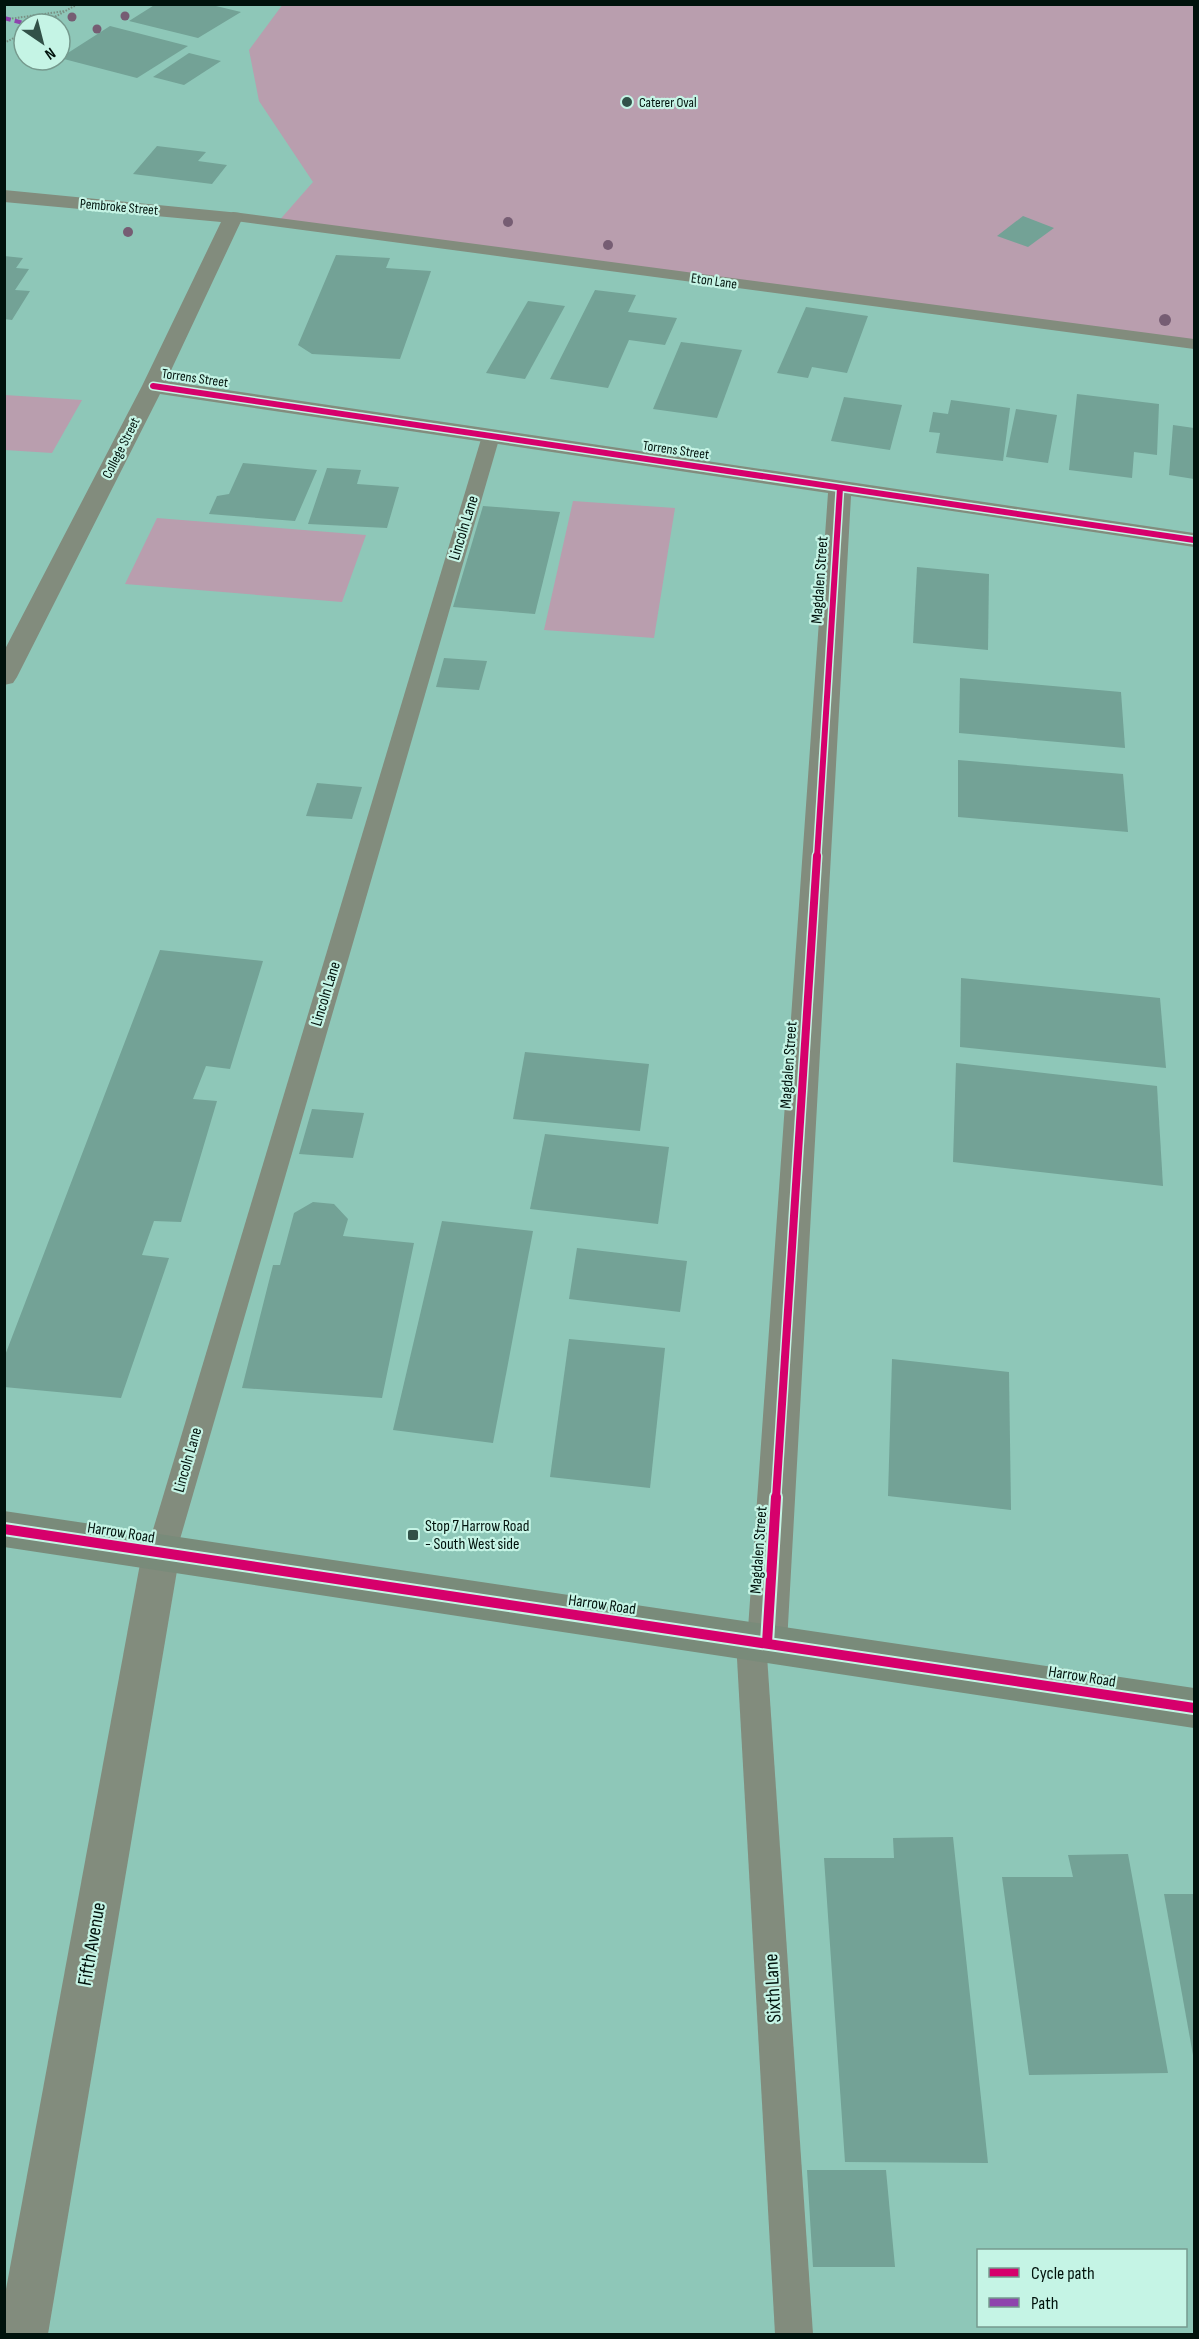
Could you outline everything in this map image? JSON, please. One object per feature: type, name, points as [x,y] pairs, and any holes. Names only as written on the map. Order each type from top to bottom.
[{"type":"street","name":"Pembroke Street","points":[[4,196],[233,217]]},
{"type":"street","name":"College Street","points":[[4,677],[153,386],[233,217]]},
{"type":"street","name":"Torrens Street","points":[[153,386],[1194,540]]},
{"type":"street","name":"Magdalen Street","points":[[759,1642],[840,488]]},
{"type":"street","name":"Harrow Road","points":[[4,1529],[1194,1708]]},
{"type":"street","name":"Fifth Avenue","points":[[23,2334],[161,1553]]},
{"type":"lane","name":"Eton Lane","points":[[233,217],[1194,344]]},
{"type":"lane","name":"Lincoln Lane","points":[[161,1553],[491,436]]},
{"type":"lane","name":"Sixth Lane","points":[[759,1642],[794,2334]]},
{"type":"path","points":[[9,20],[65,11],[78,4]]},
{"type":"shaded area","points":[[283,4],[1194,5],[1194,344],[277,223],[313,182],[259,101],[249,50]]},
{"type":"shaded area","points":[[4,395],[82,400],[52,453],[5,450]]},
{"type":"shaded area","points":[[573,501],[675,508],[654,638],[544,630]]},
{"type":"shaded area","points":[[157,518],[366,535],[342,602],[125,584]]},
{"type":"building","points":[[156,4],[218,4],[216,6],[241,12],[198,38],[129,21]]},
{"type":"building","points":[[110,26],[188,46],[137,78],[72,61],[72,50]]},
{"type":"building","points":[[189,53],[221,61],[184,85],[153,77]]},
{"type":"building","points":[[157,146],[206,152],[198,161],[227,165],[212,184],[133,174]]},
{"type":"building","points":[[1023,216],[1054,228],[1028,247],[997,236]]},
{"type":"building","points":[[336,255],[390,258],[386,268],[431,271],[400,359],[312,354],[298,345]]},
{"type":"building","points":[[4,256],[23,258],[16,268],[29,269],[15,290],[30,291],[12,320],[4,319]]},
{"type":"building","points":[[595,290],[636,295],[628,312],[677,318],[665,345],[629,340],[608,388],[550,379]]},
{"type":"building","points":[[528,301],[565,306],[525,379],[486,373]]},
{"type":"building","points":[[806,307],[868,316],[847,373],[812,367],[808,378],[777,373]]},
{"type":"building","points":[[681,342],[742,350],[717,418],[653,409]]},
{"type":"building","points":[[1077,394],[1159,404],[1157,455],[1134,452],[1132,478],[1069,470]]},
{"type":"building","points":[[844,397],[902,405],[890,450],[831,441]]},
{"type":"building","points":[[951,400],[1010,408],[1003,461],[936,453],[940,433],[929,432],[933,412],[948,414]]},
{"type":"building","points":[[1016,409],[1057,415],[1048,463],[1006,457]]},
{"type":"building","points":[[1173,425],[1194,428],[1194,479],[1169,475]]},
{"type":"building","points":[[243,463],[317,470],[295,521],[209,514],[217,496],[229,494]]},
{"type":"building","points":[[327,468],[361,470],[357,484],[399,487],[387,528],[308,524]]},
{"type":"building","points":[[483,506],[560,512],[535,614],[453,607]]},
{"type":"building","points":[[917,567],[989,574],[988,650],[913,643]]},
{"type":"building","points":[[444,658],[487,661],[479,690],[436,687]]},
{"type":"building","points":[[960,678],[1121,692],[1125,748],[959,733]]},
{"type":"building","points":[[958,760],[1123,774],[1128,832],[958,817]]},
{"type":"building","points":[[317,783],[362,787],[352,819],[306,816]]},
{"type":"building","points":[[160,950],[263,961],[230,1069],[206,1066],[193,1099],[217,1101],[181,1222],[154,1221],[142,1255],[169,1258],[121,1398],[4,1387],[4,1358]]},
{"type":"building","points":[[961,978],[1160,998],[1166,1068],[960,1047]]},
{"type":"building","points":[[525,1052],[649,1064],[640,1131],[513,1119]]},
{"type":"building","points":[[956,1063],[1157,1086],[1163,1186],[953,1162]]},
{"type":"building","points":[[312,1109],[364,1113],[353,1158],[299,1154]]},
{"type":"building","points":[[545,1134],[669,1147],[658,1224],[530,1209]]},
{"type":"building","points":[[313,1202],[334,1204],[348,1219],[343,1236],[414,1243],[382,1398],[242,1388],[273,1265],[280,1265],[294,1213]]},
{"type":"building","points":[[442,1221],[533,1231],[493,1443],[393,1430]]},
{"type":"building","points":[[577,1248],[687,1261],[680,1312],[569,1299]]},
{"type":"building","points":[[569,1339],[665,1348],[650,1488],[550,1477]]},
{"type":"building","points":[[892,1359],[1009,1372],[1011,1510],[888,1496]]},
{"type":"building","points":[[953,1837],[988,2163],[845,2162],[824,1858],[894,1858],[893,1838]]},
{"type":"building","points":[[1128,1854],[1168,2073],[1029,2075],[1002,1877],[1073,1877],[1068,1855]]},
{"type":"building","points":[[1164,1894],[1194,1894],[1194,2055],[1193,2055]]},
{"type":"building","points":[[807,2170],[886,2170],[895,2267],[813,2267]]},
{"type":"marked path","points":[[4,18],[12,20]]},
{"type":"cycle path","points":[[153,386],[1194,540]]},
{"type":"cycle path","points":[[767,1643],[840,488]]},
{"type":"cycle path","points":[[4,1529],[1194,1708]]},
{"type":"place","name":"Caterer Oval","points":[[627,102]]},
{"type":"place","name":"Stop 7 Harrow Road - South West side","points":[[413,1535]]}]
